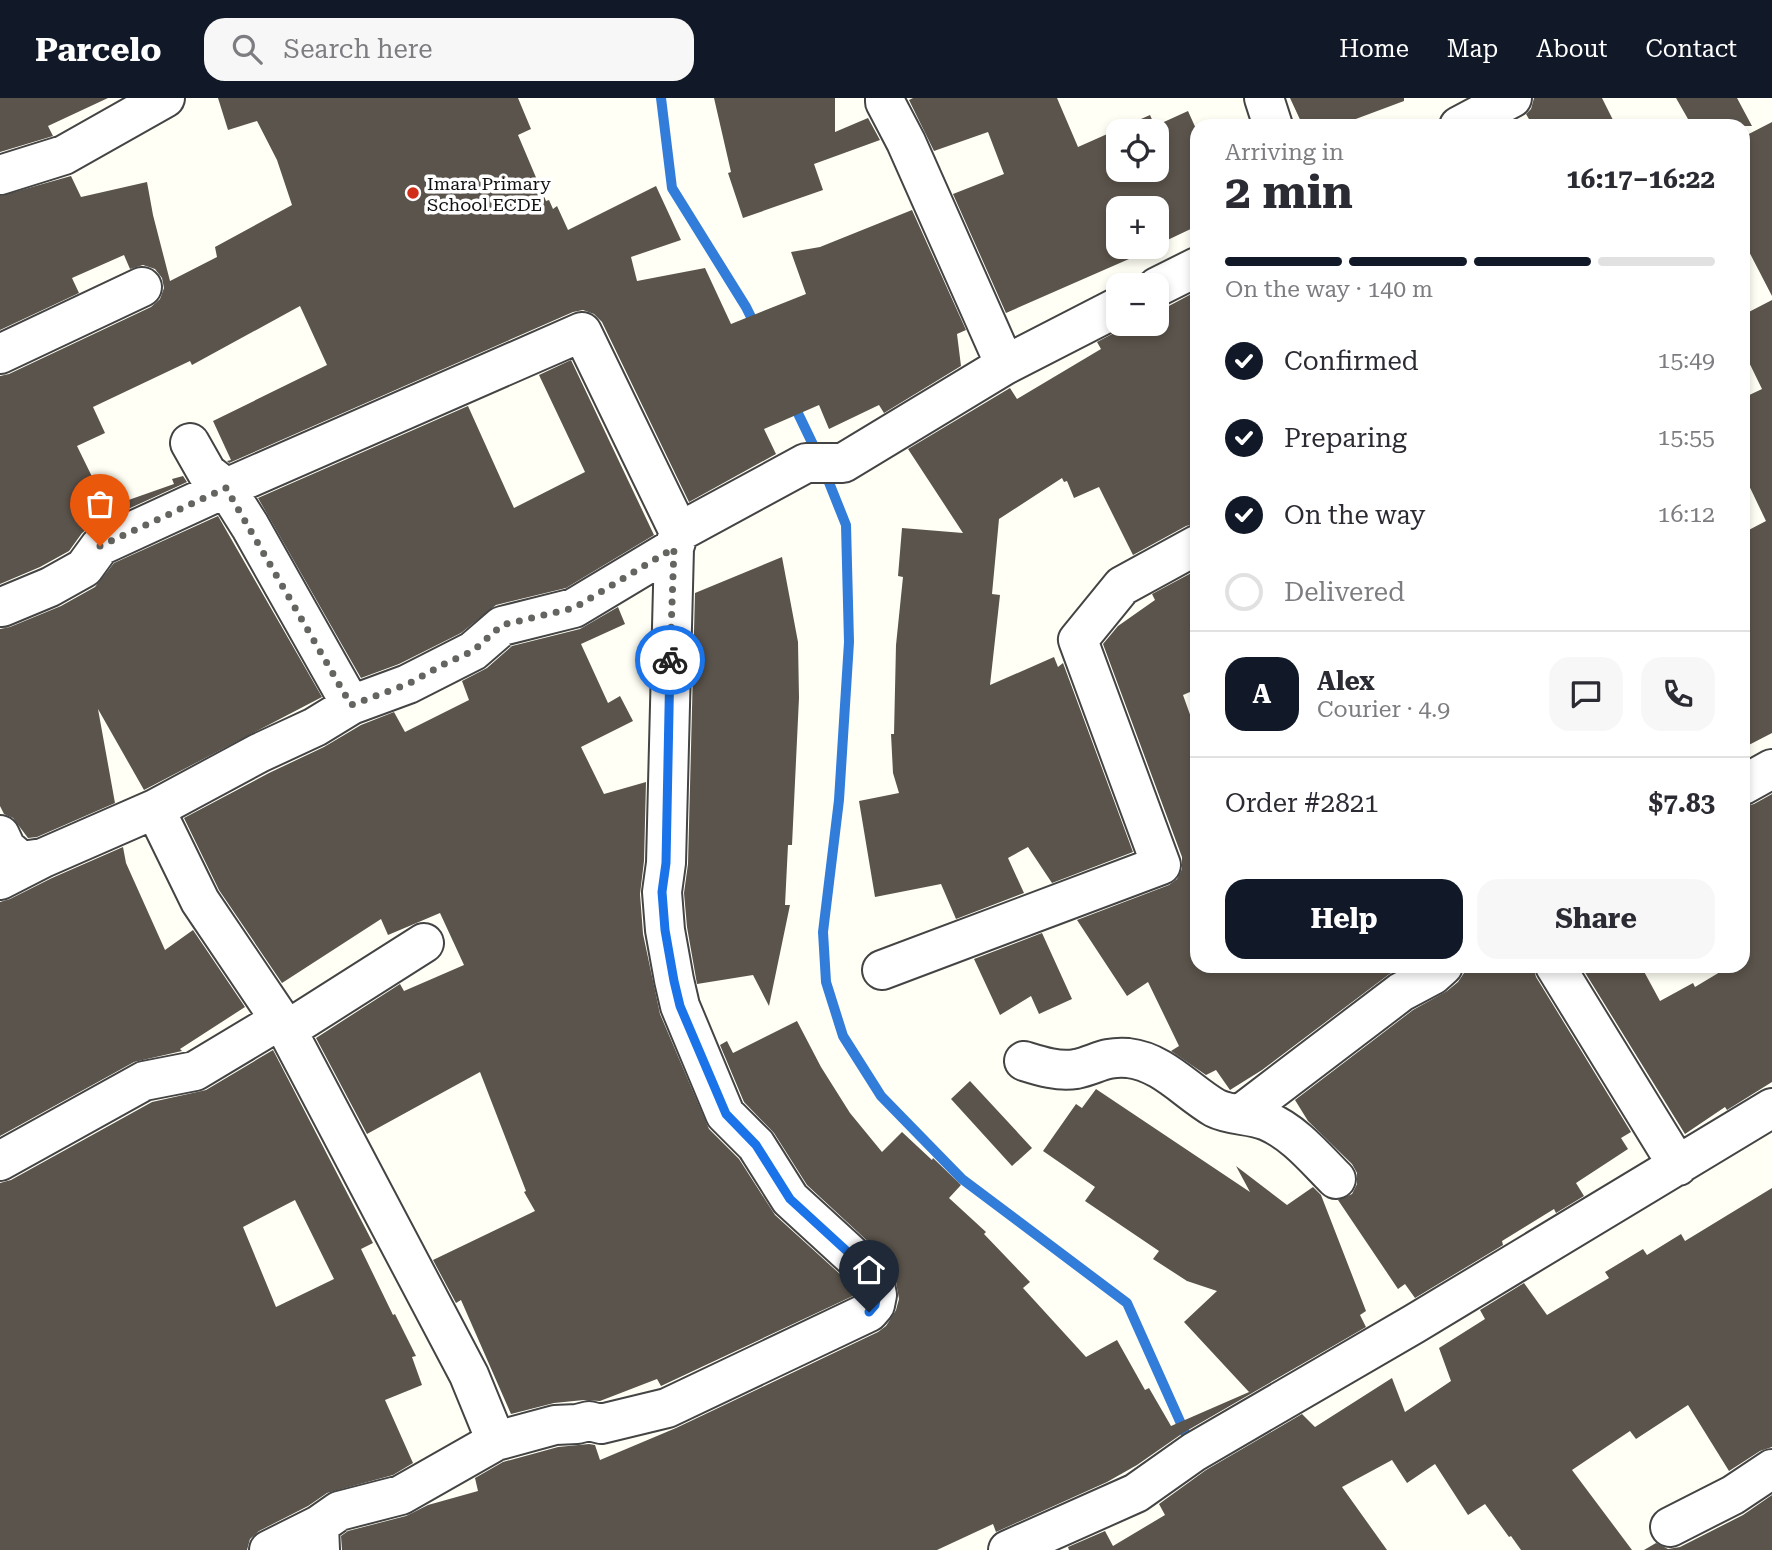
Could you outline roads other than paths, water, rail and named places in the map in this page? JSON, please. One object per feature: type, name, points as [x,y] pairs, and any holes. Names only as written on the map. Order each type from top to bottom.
[{"type":"street","points":[[0,175],[64,155],[166,98]]},
{"type":"street","points":[[885,98],[1005,365]]},
{"type":"street","points":[[1264,98],[1271,119]]},
{"type":"street","points":[[1472,119],[1512,98]]},
{"type":"street","points":[[1169,281],[1190,270]]},
{"type":"street","points":[[0,354],[142,288]]},
{"type":"street","points":[[0,880],[155,808],[315,727],[351,705],[408,684],[473,651],[502,625],[574,608],[676,540],[1106,313]]},
{"type":"street","points":[[2,607],[50,587],[84,568],[100,546],[582,332],[676,540],[666,863],[662,892],[665,930],[680,1006],[726,1114],[756,1145],[790,1199],[873,1275],[877,1294],[875,1305],[869,1312],[667,1408],[601,1424],[589,1421],[555,1425],[496,1441],[401,1495],[339,1511],[319,1538],[269,1550]]},
{"type":"street","points":[[190,443],[207,473],[226,488],[351,705]]},
{"type":"street","points":[[882,970],[1161,865],[1078,640],[1122,586],[1190,549]]},
{"type":"street","points":[[1750,781],[1772,769]]},
{"type":"street","points":[[155,808],[200,901],[283,1025],[469,1375],[496,1441]]},
{"type":"street","points":[[0,835],[6,848],[21,861],[43,858]]},
{"type":"street","points":[[0,1161],[144,1081],[195,1071],[283,1025],[424,943]]},
{"type":"street","points":[[1242,1113],[1401,992],[1435,973]]},
{"type":"street","points":[[1559,973],[1678,1166]]},
{"type":"street","points":[[1024,1061],[1052,1069],[1076,1069],[1101,1059],[1126,1058],[1144,1062],[1159,1068],[1217,1109],[1266,1120],[1291,1135],[1336,1179]]},
{"type":"street","points":[[1008,1550],[1136,1493],[1194,1452],[1772,1108]]},
{"type":"street","points":[[1670,1527],[1733,1495],[1772,1469]]},
{"type":"waterway","points":[[661,98],[672,188],[757,329]]},
{"type":"waterway","points":[[793,403],[818,455]]},
{"type":"waterway","points":[[824,470],[846,525],[849,642],[839,800],[823,932],[826,982],[843,1036],[881,1096],[962,1179],[1127,1303],[1191,1446]]},
{"type":"place","name":"Imara Primary School ECDE","points":[[413,193]]}]
